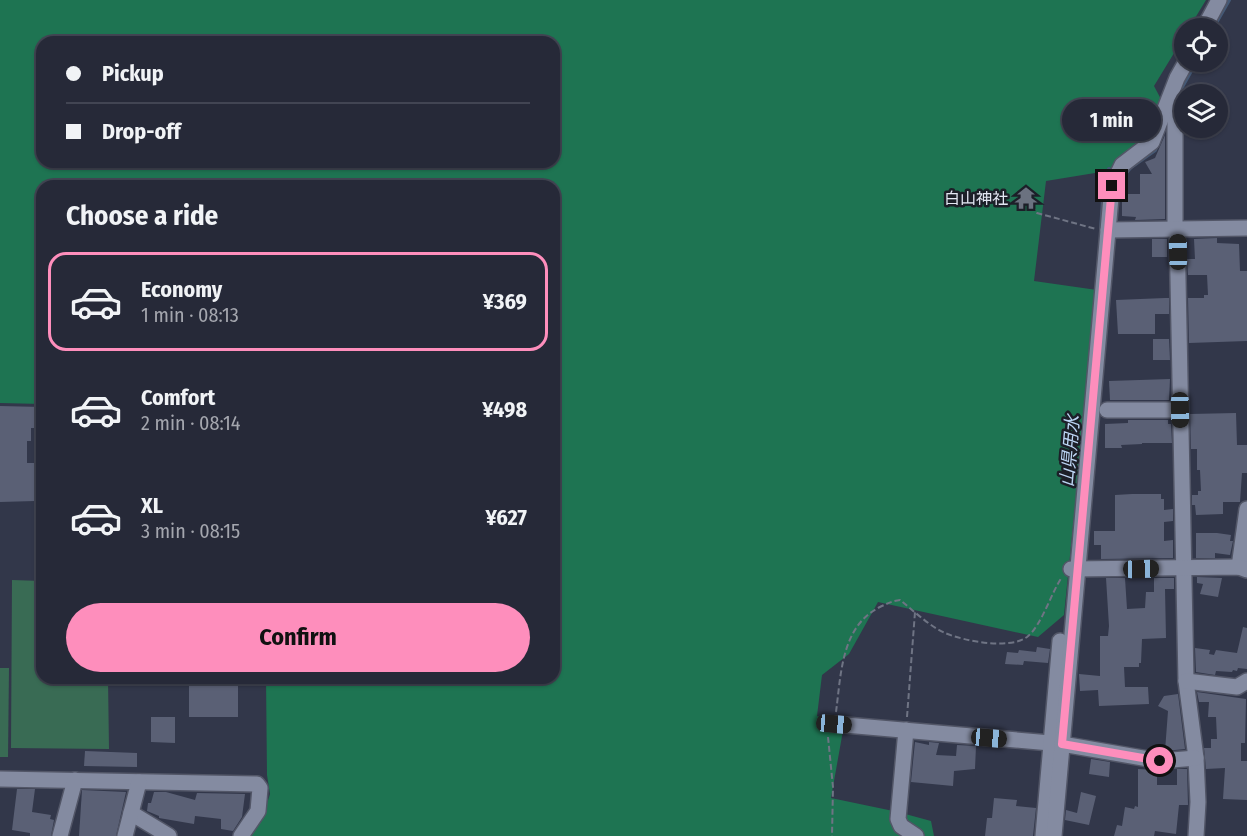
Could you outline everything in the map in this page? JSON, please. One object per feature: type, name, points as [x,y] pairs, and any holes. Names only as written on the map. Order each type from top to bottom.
[{"type":"street","points":[[1209,18],[1219,0]]},
{"type":"street","points":[[1043,836],[1056,744],[1075,569],[1103,230],[1116,175],[1122,165],[1152,142],[1180,72]]},
{"type":"street","points":[[1171,97],[1175,117],[1182,568],[1186,681],[1196,758],[1198,802],[1196,836]]},
{"type":"street","points":[[1103,230],[1247,228]]},
{"type":"street","points":[[1107,411],[1180,410]]},
{"type":"street","points":[[1075,569],[1243,568],[1247,509]]},
{"type":"street","points":[[1054,836],[1060,641]]},
{"type":"street","points":[[1186,681],[1238,687],[1247,681]]},
{"type":"street","points":[[834,724],[1056,744],[1160,761],[1196,758]]},
{"type":"street","points":[[906,730],[898,819],[901,826],[916,836]]},
{"type":"street","points":[[0,779],[257,784],[260,788],[258,812],[241,836]]},
{"type":"street","points":[[60,836],[75,780]]},
{"type":"street","points":[[125,836],[139,782]]},
{"type":"street","points":[[131,813],[169,836]]},
{"type":"path","points":[[1026,198],[1037,213],[1103,230]]},
{"type":"path","points":[[832,836],[833,787],[828,735],[834,724],[844,656],[858,624],[873,611],[892,601],[900,600],[944,632],[985,642],[1011,643],[1026,637],[1035,626],[1066,571],[1075,569]]},
{"type":"path","points":[[906,730],[915,612]]},
{"type":"green space","points":[[0,0],[1206,0],[1195,18],[1174,18],[1174,53],[1154,86],[1171,118],[1144,155],[1101,172],[1046,181],[1034,281],[1097,290],[1064,615],[1038,637],[878,602],[849,654],[822,675],[817,716],[844,725],[831,798],[931,821],[934,836],[248,836],[261,822],[270,794],[267,775],[266,684],[560,684],[560,180],[36,180],[36,404],[0,403]]},
{"type":"green space","points":[[12,580],[36,581],[36,684],[108,684],[109,749],[11,748]]},
{"type":"green space","points":[[0,668],[9,668],[8,757],[0,757]]},
{"type":"building","points":[[1165,135],[1165,219],[1135,220],[1136,217],[1122,216],[1122,194],[1140,194],[1140,174],[1152,174],[1145,162],[1155,158]]},
{"type":"building","points":[[1217,238],[1217,243],[1239,244],[1240,271],[1247,271],[1247,341],[1189,343],[1188,298],[1204,298],[1204,295],[1208,295],[1207,275],[1188,275],[1187,259],[1195,259],[1194,239]]},
{"type":"building","points":[[1152,239],[1167,239],[1167,257],[1152,257]]},
{"type":"building","points":[[1169,298],[1169,314],[1155,314],[1155,334],[1118,334],[1116,300]]},
{"type":"building","points":[[1153,339],[1169,339],[1170,360],[1153,360]]},
{"type":"building","points":[[1170,379],[1169,400],[1110,400],[1109,381]]},
{"type":"building","points":[[0,406],[36,407],[36,428],[31,428],[31,441],[27,441],[27,463],[35,463],[36,467],[35,501],[0,502]]},
{"type":"building","points":[[1236,413],[1237,445],[1247,445],[1247,473],[1242,473],[1240,502],[1223,502],[1223,514],[1196,515],[1195,505],[1192,505],[1192,495],[1198,495],[1198,491],[1201,491],[1200,470],[1197,470],[1197,449],[1191,449],[1190,414]]},
{"type":"building","points":[[1128,420],[1168,420],[1168,424],[1171,424],[1172,443],[1142,443],[1121,445],[1122,448],[1105,448],[1105,424],[1128,423]]},
{"type":"building","points":[[1161,494],[1161,499],[1164,499],[1164,510],[1173,509],[1173,521],[1164,522],[1164,541],[1173,540],[1173,558],[1101,559],[1101,545],[1094,545],[1094,531],[1115,531],[1115,495]]},
{"type":"building","points":[[1196,533],[1231,535],[1230,541],[1233,541],[1230,555],[1215,553],[1215,558],[1196,558]]},
{"type":"building","points":[[1197,577],[1222,578],[1218,597],[1200,594],[1203,584],[1197,583]]},
{"type":"building","points":[[1106,578],[1125,578],[1127,609],[1145,608],[1146,592],[1154,592],[1154,578],[1174,578],[1174,589],[1165,589],[1166,638],[1142,639],[1139,667],[1124,667],[1125,687],[1148,687],[1149,704],[1099,706],[1098,690],[1080,691],[1079,674],[1100,676],[1100,636],[1108,636],[1109,626]]},
{"type":"building","points":[[1243,627],[1247,628],[1247,669],[1238,668],[1237,671],[1232,672],[1216,671],[1215,675],[1196,672],[1195,648],[1210,650],[1209,654],[1214,655],[1216,650],[1237,653]]},
{"type":"building","points":[[1037,647],[1050,649],[1048,663],[1024,661],[1023,665],[1005,664],[1007,652],[1018,653],[1019,650],[1036,652]]},
{"type":"building","points":[[189,684],[238,684],[238,717],[189,717]]},
{"type":"building","points":[[1197,692],[1246,699],[1245,743],[1241,743],[1241,761],[1247,761],[1247,800],[1223,799],[1225,768],[1206,769],[1204,748],[1211,748],[1211,739],[1217,739],[1216,717],[1208,717],[1209,702],[1199,702]]},
{"type":"building","points":[[1178,694],[1185,749],[1165,751],[1168,711],[1158,706],[1164,696]]},
{"type":"building","points":[[151,717],[175,717],[175,743],[151,742]]},
{"type":"building","points":[[915,742],[929,745],[929,742],[939,743],[936,755],[956,756],[957,745],[976,746],[975,769],[954,771],[953,786],[911,782]]},
{"type":"building","points":[[85,751],[137,753],[137,767],[84,766]]},
{"type":"building","points":[[1091,759],[1110,762],[1109,777],[1089,774]]},
{"type":"building","points":[[1138,769],[1157,770],[1157,785],[1177,785],[1177,769],[1187,769],[1188,805],[1179,805],[1176,834],[1155,831],[1154,836],[1114,836],[1117,825],[1122,826],[1125,807],[1134,809],[1135,806],[1138,807]]},
{"type":"building","points":[[17,789],[35,789],[32,812],[51,815],[50,819],[54,820],[51,836],[30,836],[30,833],[12,830]]},
{"type":"building","points":[[82,790],[126,792],[116,836],[79,836]]},
{"type":"building","points":[[154,792],[166,792],[195,800],[197,793],[245,794],[242,817],[233,831],[221,829],[221,819],[195,816],[194,824],[159,818],[147,811],[148,803],[151,803]]},
{"type":"building","points":[[1081,792],[1096,796],[1089,825],[1065,820],[1066,810],[1077,813]]},
{"type":"building","points":[[994,798],[1017,800],[1016,806],[1036,808],[1033,836],[985,836],[987,818],[992,818]]},
{"type":"waterway","name":"山県用水","points":[[1219,18],[1229,0]]},
{"type":"waterway","name":"山県用水","points":[[1184,84],[1190,72]]},
{"type":"waterway","name":"山県用水","points":[[1124,175],[1156,147]]},
{"type":"waterway","name":"山県用水","points":[[1101,230],[1104,184],[1109,169]]},
{"type":"place","name":"白山神社","points":[[1026,198]]},
{"type":"route","points":[[1112,186],[1062,744],[1160,761]]}]
